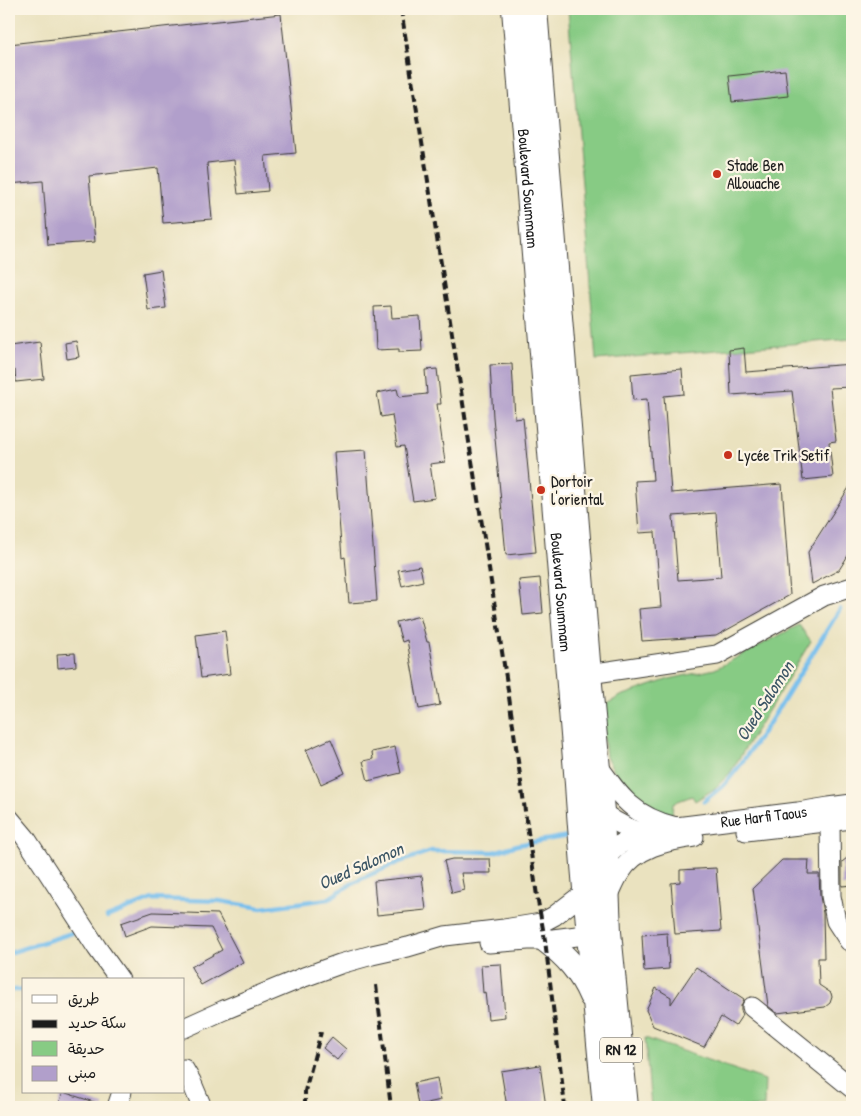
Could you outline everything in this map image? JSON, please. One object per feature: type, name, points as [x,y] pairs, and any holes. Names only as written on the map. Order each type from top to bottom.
[{"type":"main road","name":"Boulevard Soummam","points":[[514,9],[585,890],[600,919]]},
{"type":"main road","name":"Boulevard Soummam","points":[[535,9],[596,763],[606,857],[600,919],[602,997]]},
{"type":"main road","points":[[543,932],[577,970],[586,984],[602,997]]},
{"type":"main road","name":"RN 12","points":[[602,997],[605,1107]]},
{"type":"main road","name":"RN 12","points":[[602,997],[626,1107]]},
{"type":"street","points":[[589,674],[716,655],[824,596],[852,587]]},
{"type":"street","points":[[824,596],[852,602]]},
{"type":"street","name":"Rue Harfi Taous","points":[[596,763],[614,788],[633,808],[678,833]]},
{"type":"street","name":"Rue Harfi Taous","points":[[577,784],[591,801],[613,820],[626,827],[644,832]]},
{"type":"street","name":"Rue Harfi Taous","points":[[600,919],[621,871],[629,861],[678,833],[829,806],[852,804]]},
{"type":"street","points":[[9,818],[25,837],[119,978]]},
{"type":"street","name":"Rue Harfi Taous","points":[[543,932],[554,916],[574,902],[585,890],[606,857],[619,845],[644,832],[654,829],[678,833],[852,819]]},
{"type":"street","points":[[830,822],[832,896],[836,921],[852,942]]},
{"type":"street","points":[[185,1028],[304,977],[372,955],[408,947],[445,947],[504,941],[600,919]]},
{"type":"street","points":[[752,1007],[852,1088]]},
{"type":"street","points":[[185,1071],[202,1107]]},
{"type":"street","points":[[117,1107],[121,1094]]},
{"type":"green space","name":"Stade Ben Allouache","points":[[568,9],[852,9],[852,339],[596,360]]},
{"type":"green space","points":[[799,625],[811,641],[730,773],[714,789],[695,801],[692,796],[673,803],[672,816],[651,808],[622,784],[606,757],[601,710],[608,703],[621,696],[669,679],[715,669]]},
{"type":"green space","points":[[645,1038],[765,1080],[764,1107],[651,1107]]},
{"type":"building","points":[[281,14],[296,153],[265,156],[268,191],[238,194],[234,160],[207,163],[212,219],[163,223],[158,168],[89,176],[95,242],[48,245],[43,181],[9,184],[9,44]]},
{"type":"building","points":[[785,70],[788,96],[732,102],[729,76]]},
{"type":"building","points":[[161,270],[166,308],[148,310],[143,273]]},
{"type":"building","points":[[391,306],[392,318],[420,316],[422,351],[376,350],[374,307]]},
{"type":"building","points":[[76,341],[79,357],[67,359],[65,343]]},
{"type":"building","points":[[40,342],[44,379],[16,382],[15,370],[9,371],[9,346]]},
{"type":"building","points":[[744,348],[746,372],[852,364],[852,387],[830,388],[836,441],[829,442],[833,477],[803,480],[792,391],[731,395],[729,350]]},
{"type":"building","points":[[512,364],[515,419],[523,418],[536,552],[506,555],[490,365]]},
{"type":"building","points":[[437,369],[441,404],[437,404],[445,462],[430,464],[435,498],[413,501],[404,446],[397,447],[392,415],[381,417],[377,393],[397,389],[399,397],[427,394],[425,370]]},
{"type":"building","points":[[682,369],[684,394],[664,396],[671,493],[782,484],[790,595],[716,636],[642,641],[639,609],[661,607],[655,532],[639,533],[635,481],[653,480],[647,399],[633,400],[631,374]],"holes":[[[716,513],[721,577],[678,580],[673,516]]]},
{"type":"building","points":[[366,450],[377,601],[349,603],[345,557],[342,558],[334,452]]},
{"type":"building","points":[[852,483],[852,549],[839,570],[812,584],[808,552]]},
{"type":"building","points":[[420,566],[423,581],[402,586],[398,570]]},
{"type":"building","points":[[540,578],[543,613],[523,615],[519,580]]},
{"type":"building","points":[[420,616],[427,642],[429,642],[440,705],[419,709],[407,640],[402,642],[396,622]]},
{"type":"building","points":[[225,631],[230,674],[201,678],[196,635]]},
{"type":"building","points":[[75,653],[76,666],[58,668],[57,654]]},
{"type":"building","points":[[331,739],[345,773],[321,784],[306,750]]},
{"type":"building","points":[[395,747],[401,773],[368,781],[363,761],[373,759],[372,752]]},
{"type":"building","points":[[852,854],[852,885],[842,886],[842,862]]},
{"type":"building","points":[[452,859],[490,859],[491,873],[461,873],[464,890],[452,893],[444,861]]},
{"type":"building","points":[[782,860],[809,860],[808,874],[819,874],[823,913],[824,958],[818,958],[819,985],[831,993],[832,997],[830,1003],[825,1007],[777,1013],[768,1006],[753,888]]},
{"type":"building","points":[[716,868],[721,931],[675,934],[671,883],[680,882],[680,870]]},
{"type":"building","points":[[422,876],[426,910],[377,915],[374,881]]},
{"type":"building","points":[[153,912],[218,914],[243,962],[201,985],[191,967],[222,950],[211,928],[152,926],[125,936],[121,923]]},
{"type":"building","points":[[667,933],[669,969],[644,971],[642,935]]},
{"type":"building","points":[[501,964],[505,1017],[488,1019],[485,992],[483,993],[481,965]]},
{"type":"building","points":[[696,967],[744,999],[741,1006],[743,1014],[735,1026],[721,1017],[704,1047],[653,1026],[646,1010],[656,988],[671,997],[671,1004]]},
{"type":"building","points":[[332,1037],[346,1049],[337,1060],[323,1048]]},
{"type":"building","points":[[540,1065],[546,1107],[507,1107],[501,1071]]},
{"type":"building","points":[[437,1078],[441,1100],[418,1105],[414,1083]]},
{"type":"building","points":[[62,1094],[69,1094],[103,1105],[103,1107],[58,1107]]},
{"type":"waterway","name":"Oued Salomon","points":[[704,801],[725,784],[740,765],[770,722],[840,609]]},
{"type":"waterway","name":"Oued Salomon","points":[[107,917],[152,899],[220,901],[261,908],[328,899],[354,882],[397,863],[431,851],[494,852],[517,845],[568,836]]},
{"type":"waterway","name":"Oued Salomon","points":[[9,953],[72,933]]},
{"type":"waterway","points":[[9,990],[22,990]]},
{"type":"railway","points":[[401,9],[508,690],[545,940],[565,1107]]},
{"type":"railway","points":[[376,985],[391,1107]]},
{"type":"railway","points":[[305,1107],[305,1091],[321,1032]]},
{"type":"place","name":"Stade Ben Allouache","points":[[717,174]]},
{"type":"place","name":"Lycée Trik Setif","points":[[728,455]]},
{"type":"place","name":"Dortoir l'oriental","points":[[541,490]]}]
